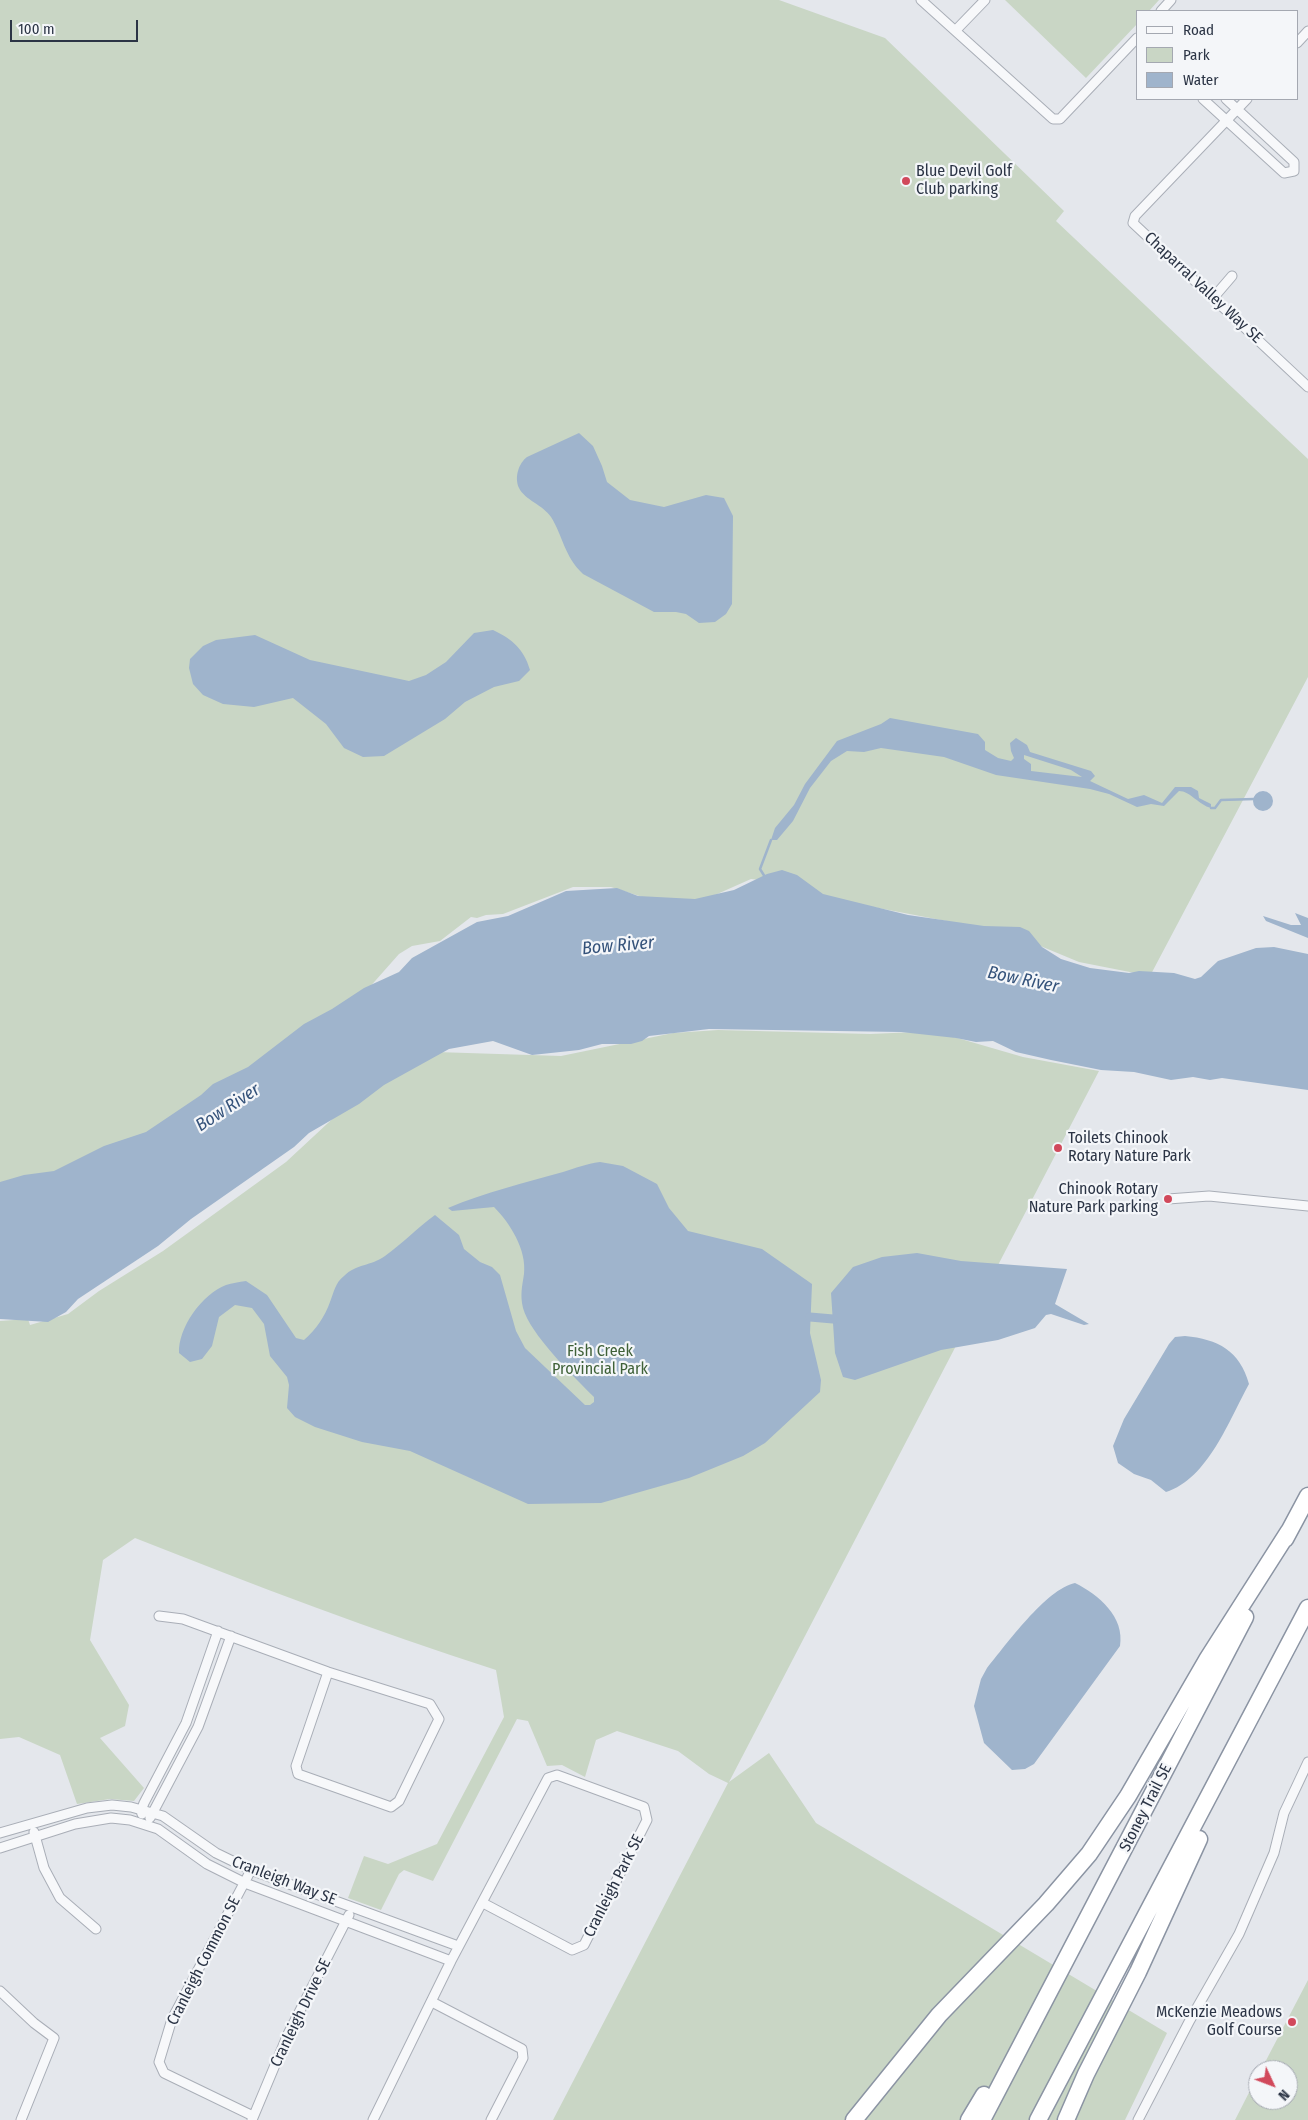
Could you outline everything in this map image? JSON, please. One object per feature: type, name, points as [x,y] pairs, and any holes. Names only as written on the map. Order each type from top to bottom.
[{"type":"highway","name":"Stoney Trail SE","points":[[982,2120],[1308,1496]]},
{"type":"highway","points":[[854,2120],[901,2064],[938,2015],[1046,1904],[1089,1854],[1124,1803],[1208,1658],[1289,1531]]},
{"type":"highway","points":[[1038,2120],[1228,1763],[1308,1608]]},
{"type":"highway","points":[[1066,2120],[1192,1856],[1228,1763]]},
{"type":"highway","points":[[969,2120],[1043,2000]]},
{"type":"street","points":[[921,0],[1053,119],[1060,119],[1136,39]]},
{"type":"street","points":[[956,30],[985,0]]},
{"type":"street","points":[[1162,10],[1171,0]]},
{"type":"street","points":[[1298,42],[1308,31]]},
{"type":"street","points":[[1204,100],[1284,173],[1294,171],[1294,162],[1227,100]]},
{"type":"street","name":"Chaparral Valley Way SE","points":[[1246,100],[1135,216],[1133,223],[1308,387]]},
{"type":"street","points":[[1214,297],[1232,276]]},
{"type":"street","points":[[1168,1199],[1209,1196],[1308,1206]]},
{"type":"street","points":[[159,1616],[183,1619],[328,1672],[430,1704],[439,1719],[399,1801],[391,1807],[298,1774],[296,1766],[328,1672]]},
{"type":"street","points":[[145,1824],[141,1811],[186,1723],[225,1634]]},
{"type":"street","points":[[145,1824],[153,1814],[198,1727],[225,1634]]},
{"type":"street","points":[[186,1723],[198,1727]]},
{"type":"street","points":[[1138,2120],[1190,2020],[1239,1934],[1274,1854],[1284,1813],[1308,1762]]},
{"type":"street","name":"Cranleigh Park SE","points":[[372,2120],[432,2002],[458,1946],[483,1903],[548,1778],[557,1775],[644,1807],[647,1820],[584,1945],[572,1950],[483,1903]]},
{"type":"street","name":"Cranleigh Way SE","points":[[0,1832],[88,1808],[112,1806],[163,1816],[216,1853],[251,1870],[458,1946]]},
{"type":"street","name":"Cranleigh Way SE","points":[[0,1848],[75,1824],[111,1818],[145,1824],[158,1829],[207,1864],[245,1883],[451,1960]]},
{"type":"street","points":[[33,1824],[44,1868],[60,1898],[96,1929]]},
{"type":"street","name":"Cranleigh Common SE","points":[[251,1870],[172,2019],[159,2062],[164,2073],[252,2118]]},
{"type":"street","name":"Cranleigh Drive SE","points":[[252,2118],[288,2034],[353,1907]]},
{"type":"street","points":[[0,1991],[34,2023],[54,2038],[21,2120]]},
{"type":"street","points":[[432,2002],[522,2049],[523,2058],[491,2120]]},
{"type":"green space","points":[[0,0],[779,0],[885,38],[1064,211],[1056,221],[1308,459],[1308,677],[1150,976],[1079,962],[1009,933],[831,899],[780,882],[751,879],[706,899],[661,903],[611,887],[573,887],[503,914],[486,915],[477,918],[471,917],[440,941],[412,946],[399,954],[368,989],[159,1129],[0,1203]]},
{"type":"green space","points":[[1005,0],[1159,0],[1150,10],[1136,10],[1136,25],[1086,78]]},
{"type":"green space","name":"Fish Creek Provincial Park","points":[[718,1030],[870,1034],[916,1032],[954,1037],[1023,1057],[1099,1071],[729,1782],[769,1753],[816,1823],[1167,2033],[1125,2120],[553,2120],[728,1783],[709,1774],[678,1751],[617,1731],[596,1740],[585,1777],[562,1765],[547,1766],[528,1721],[517,1719],[433,1881],[404,1870],[399,1874],[381,1910],[348,1898],[364,1856],[388,1864],[437,1844],[504,1717],[496,1670],[314,1607],[135,1538],[103,1560],[90,1640],[129,1705],[125,1726],[100,1738],[144,1788],[134,1801],[110,1799],[77,1804],[60,1755],[19,1737],[0,1739],[0,1321],[28,1319],[30,1325],[68,1314],[99,1291],[163,1251],[286,1162],[370,1084],[436,1052],[561,1056],[673,1033]]},
{"type":"green space","name":"McKenzie Meadows Golf Course","points":[[1308,1980],[1308,2120],[1235,2120],[1248,2095],[1248,2110],[1298,2110],[1298,2060],[1266,2060]]},
{"type":"water","points":[[579,433],[593,446],[607,482],[630,500],[664,507],[706,495],[724,498],[733,516],[732,604],[726,614],[715,622],[699,623],[686,614],[654,612],[583,574],[577,567],[568,553],[551,517],[522,492],[519,488],[517,475],[527,457]]},
{"type":"water","points":[[493,630],[506,637],[521,650],[530,670],[519,681],[494,687],[465,702],[445,719],[384,756],[363,757],[344,748],[326,724],[293,698],[254,707],[223,704],[203,695],[193,684],[189,668],[190,659],[203,646],[216,640],[255,635],[310,660],[409,681],[426,675],[446,662],[474,633]]},
{"type":"water","points":[[890,718],[978,734],[985,742],[985,750],[998,758],[1011,761],[1014,758],[1010,743],[1016,738],[1027,745],[1030,752],[1091,771],[1095,776],[1090,781],[1128,799],[1144,795],[1162,803],[1175,787],[1191,787],[1198,791],[1199,798],[1211,804],[1211,808],[1187,793],[1179,791],[1164,806],[1151,804],[1137,807],[1109,794],[1090,789],[996,775],[944,757],[881,748],[864,752],[847,751],[831,761],[810,788],[793,821],[777,840],[771,840],[775,828],[794,805],[805,784],[837,741],[881,724]],"holes":[[[1024,755],[1071,770],[1082,777],[1031,771],[1031,764],[1024,759]]]},
{"type":"water","points":[[1263,791],[1270,794],[1273,801],[1270,808],[1263,811],[1256,808],[1253,801],[1256,794]]},
{"type":"water","name":"Bow River","points":[[782,870],[797,875],[823,894],[908,915],[984,926],[1020,927],[1029,931],[1042,947],[1061,959],[1090,968],[1129,973],[1139,971],[1174,973],[1195,979],[1201,977],[1218,961],[1256,948],[1274,947],[1308,954],[1308,1090],[1222,1078],[1210,1080],[1193,1077],[1171,1080],[1134,1072],[1101,1070],[1051,1060],[1016,1052],[993,1041],[976,1042],[901,1032],[709,1029],[649,1036],[642,1041],[631,1044],[602,1044],[579,1050],[532,1055],[493,1041],[449,1049],[384,1085],[359,1104],[309,1133],[294,1147],[191,1219],[158,1246],[78,1299],[66,1312],[48,1322],[0,1319],[0,1182],[24,1175],[54,1171],[104,1146],[146,1132],[201,1095],[213,1084],[248,1067],[304,1024],[332,1009],[364,988],[399,972],[412,958],[477,922],[508,916],[566,891],[617,888],[638,896],[695,899],[734,890],[767,874]]},
{"type":"water","points":[[1295,913],[1308,918],[1308,938],[1266,921],[1263,916],[1291,925],[1301,925]]},
{"type":"water","points":[[600,1162],[623,1166],[657,1184],[669,1208],[688,1231],[762,1249],[812,1284],[810,1333],[821,1380],[820,1392],[765,1443],[743,1456],[689,1478],[601,1503],[528,1504],[410,1451],[362,1442],[315,1427],[295,1417],[287,1408],[289,1385],[287,1377],[270,1356],[264,1324],[252,1308],[235,1305],[219,1317],[212,1346],[202,1359],[190,1362],[179,1353],[180,1343],[187,1323],[200,1304],[217,1289],[228,1284],[246,1281],[267,1295],[296,1338],[304,1340],[323,1318],[335,1288],[341,1279],[354,1269],[385,1256],[435,1215],[459,1235],[464,1249],[480,1262],[492,1267],[500,1275],[516,1331],[525,1348],[585,1405],[590,1405],[594,1402],[594,1397],[554,1355],[527,1318],[522,1299],[523,1256],[520,1246],[506,1221],[494,1207],[452,1211],[448,1208],[505,1188]]},
{"type":"water","points":[[917,1253],[961,1261],[1067,1269],[1055,1304],[1089,1324],[1084,1325],[1051,1314],[1046,1315],[1035,1328],[998,1340],[941,1350],[855,1380],[843,1377],[835,1353],[831,1293],[853,1267],[882,1257]]},
{"type":"water","points":[[1185,1336],[1208,1340],[1226,1349],[1240,1363],[1249,1384],[1216,1447],[1205,1462],[1194,1475],[1181,1485],[1166,1492],[1151,1480],[1134,1474],[1118,1463],[1113,1446],[1124,1419],[1169,1344],[1175,1337]]},
{"type":"water","points":[[1075,1583],[1093,1594],[1114,1616],[1120,1635],[1120,1646],[1034,1764],[1025,1769],[1012,1770],[984,1743],[974,1706],[981,1679],[987,1668],[1039,1606],[1064,1587]]},
{"type":"waterway","points":[[1211,808],[1215,808],[1221,800],[1254,799]]},
{"type":"waterway","points":[[765,877],[760,869],[771,840]]},
{"type":"waterway","points":[[810,1317],[833,1319]]},
{"type":"place","name":"Blue Devil Golf Club parking","points":[[906,181]]},
{"type":"place","name":"Toilets Chinook Rotary Nature Park","points":[[1058,1148]]},
{"type":"place","name":"Chinook Rotary Nature Park parking","points":[[1168,1199]]},
{"type":"place","name":"McKenzie Meadows Golf Course","points":[[1292,2022]]}]
